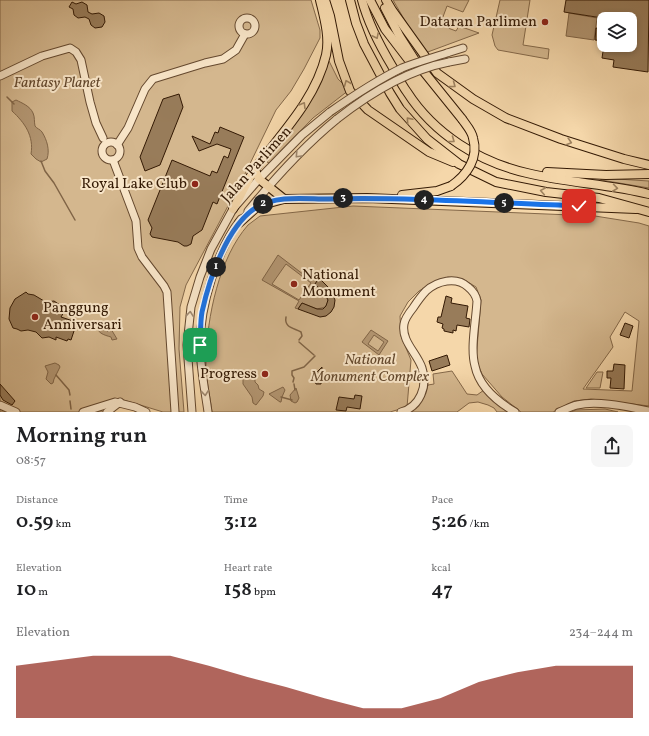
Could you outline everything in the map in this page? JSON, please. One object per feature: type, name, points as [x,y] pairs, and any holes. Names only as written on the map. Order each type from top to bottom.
[{"type":"main road","points":[[316,0],[325,22]]},
{"type":"main road","points":[[233,209],[255,170],[303,106],[318,78],[326,54],[327,42],[325,22],[320,0]]},
{"type":"main road","points":[[325,0],[330,16],[339,61],[350,91],[368,110],[429,152],[496,182],[546,192],[599,198],[649,212]]},
{"type":"main road","points":[[350,0],[356,23],[364,44],[390,94],[400,109],[427,139],[458,164]]},
{"type":"main road","points":[[362,0],[371,25],[387,58],[407,93],[420,109],[446,135],[469,152],[525,173],[649,194]]},
{"type":"main road","points":[[370,0],[385,29],[416,68],[436,87]]},
{"type":"main road","points":[[367,198],[437,191],[451,186],[465,175],[473,161],[474,151],[474,138],[462,119],[416,62],[400,37],[381,0]]},
{"type":"main road","points":[[386,0],[437,73],[473,99],[506,118],[561,139],[624,159],[649,165]]},
{"type":"main road","points":[[488,160],[552,173],[606,175],[649,174]]},
{"type":"main road","points":[[255,170],[259,178],[284,199]]},
{"type":"main road","points":[[239,223],[258,206],[284,199],[367,198],[636,209]]},
{"type":"street","points":[[117,145],[128,128],[145,89],[153,79],[223,59],[236,50],[245,34]]},
{"type":"street","points":[[0,76],[48,54],[70,48],[73,49],[81,60],[90,102],[96,123],[103,138]]},
{"type":"street","name":"Jalan Parlimen","points":[[191,411],[187,344],[191,306],[211,249],[233,209],[259,178],[302,135],[352,96],[402,68],[463,48]]},
{"type":"street","points":[[450,52],[453,61]]},
{"type":"street","name":"Jalan Parlimen","points":[[208,412],[200,345],[202,313],[224,247],[239,223],[268,187],[309,143],[337,119],[373,94],[404,77],[437,64],[465,59]]},
{"type":"street","points":[[302,135],[309,143]]},
{"type":"street","points":[[109,143],[115,143],[117,145],[120,152],[119,156],[113,160],[106,158],[102,150],[104,145],[109,143]]},
{"type":"street","points":[[113,160],[136,221],[138,248],[142,257],[167,292],[175,412]]},
{"type":"street","points":[[401,412],[410,408],[422,395],[424,383],[422,368],[405,339],[404,323],[407,316],[426,290],[447,281],[456,281],[465,284],[476,296],[474,366],[478,376],[489,392],[515,412]]},
{"type":"street","points":[[83,412],[115,402],[146,412]]},
{"type":"street","points":[[107,412],[118,404]]},
{"type":"street","points":[[111,412],[118,404]]},
{"type":"street","points":[[559,412],[576,405],[590,404],[630,407],[649,411]]},
{"type":"street","points":[[0,405],[16,412]]},
{"type":"green space","name":"Fantasy Planet","points":[[0,0],[311,0],[320,30],[320,38],[291,91],[276,110],[245,174],[186,285],[180,307],[179,349],[184,412],[163,412],[124,400],[116,400],[107,412],[0,412]]},
{"type":"green space","points":[[393,0],[469,0],[463,12],[447,6],[440,25],[456,31],[459,26],[479,33],[425,53]]},
{"type":"green space","points":[[500,0],[530,0],[523,45],[549,49],[548,59],[498,50],[495,46],[492,35]]},
{"type":"green space","points":[[329,61],[338,79],[349,90],[313,118],[269,163],[267,162],[319,87]]},
{"type":"green space","points":[[601,178],[649,181],[649,188],[601,180]]},
{"type":"green space","name":"National Monument Complex","points":[[353,206],[595,216],[649,226],[649,406],[591,399],[574,401],[553,412],[521,412],[502,397],[482,374],[476,360],[481,300],[476,287],[463,279],[448,277],[434,282],[419,291],[408,302],[400,316],[401,336],[411,360],[407,407],[390,412],[212,412],[206,360],[209,325],[216,289],[229,254],[238,239],[248,225],[260,216]],"holes":[[[625,312],[639,321],[632,391],[583,389],[613,347],[610,337]]]},
{"type":"green space","points":[[452,371],[467,394],[477,395],[484,390],[507,412],[497,412],[494,408],[478,402],[469,403],[457,412],[410,412],[421,400],[428,385],[434,384],[433,374]]},
{"type":"green space","points":[[597,372],[603,372],[600,388],[586,388]]},
{"type":"green space","points":[[605,409],[618,412],[571,412],[576,410]]},
{"type":"shaded area","points":[[569,13],[597,18],[594,40],[566,36]]},
{"type":"shaded area","points":[[16,100],[30,108],[34,116],[35,126],[41,131],[48,145],[47,159],[41,162],[31,154],[32,147],[28,130],[12,111],[12,102]]},
{"type":"shaded area","points":[[278,255],[312,281],[316,275],[319,278],[315,284],[325,294],[328,302],[325,307],[317,309],[302,303],[298,309],[295,308],[299,301],[262,280]],"holes":[[[286,264],[311,283],[299,300],[272,284]]]},
{"type":"shaded area","points":[[97,324],[100,324],[108,332],[111,329],[117,339],[112,340],[111,337],[99,332]]},
{"type":"shaded area","points":[[371,330],[388,341],[379,355],[362,342]],"holes":[[[374,335],[384,342],[378,351],[368,344]]]},
{"type":"shaded area","points":[[55,363],[60,367],[53,383],[51,384],[46,379],[48,372],[45,366]]},
{"type":"shaded area","points":[[250,376],[255,377],[255,382],[259,389],[264,392],[263,396],[256,405],[253,403],[252,397],[243,384],[243,379]]},
{"type":"shaded area","points":[[283,387],[285,390],[281,402],[269,394]]},
{"type":"shaded area","points":[[296,388],[299,398],[295,403],[291,401],[290,395]]},
{"type":"building","points":[[566,0],[649,0],[648,72],[613,67],[614,60],[602,58],[603,52],[637,52],[637,12],[597,12],[597,17],[564,12]]},
{"type":"building","points":[[72,2],[76,4],[82,2],[87,5],[88,12],[92,14],[99,13],[104,16],[105,22],[102,27],[95,28],[91,25],[89,19],[85,17],[78,18],[74,15],[73,9],[69,7]]},
{"type":"building","points":[[596,28],[597,40],[595,40]]},
{"type":"building","points":[[179,94],[183,107],[160,165],[145,171],[140,157],[163,99]]},
{"type":"building","points":[[220,127],[244,137],[217,204],[213,202],[202,230],[193,236],[191,244],[187,246],[184,246],[178,242],[152,237],[150,234],[152,228],[148,220],[172,160],[210,176],[212,171],[217,173],[224,156],[228,158],[231,149],[217,144],[199,151],[192,136],[210,144],[215,132],[218,133]]},
{"type":"building","points":[[319,278],[330,289],[335,300],[334,307],[331,312],[326,316],[320,317],[298,309],[302,303],[317,309],[323,309],[326,306],[328,300],[326,296],[315,284]]},
{"type":"building","name":"Panggung Anniversari","points":[[26,292],[44,301],[54,301],[67,307],[61,317],[73,321],[73,324],[76,325],[71,340],[68,339],[67,341],[56,337],[56,340],[49,337],[42,338],[36,332],[28,330],[21,331],[13,328],[9,319],[10,308],[15,299]]},
{"type":"building","points":[[446,296],[452,298],[451,303],[468,306],[466,318],[470,319],[469,327],[457,325],[456,331],[453,330],[453,333],[444,331],[442,328],[443,324],[437,322],[438,317],[441,317]]},
{"type":"building","points":[[625,323],[633,326],[629,338],[620,335]]},
{"type":"building","points":[[447,355],[450,365],[432,371],[429,361]]},
{"type":"building","points":[[614,364],[625,365],[624,389],[610,388],[611,378],[607,378],[607,371],[613,371]]},
{"type":"building","points":[[322,367],[321,384],[316,384],[314,375]]},
{"type":"building","points":[[0,384],[15,401],[12,405],[3,400],[0,395]]},
{"type":"building","points":[[355,395],[362,396],[360,409],[347,407],[346,411],[336,410],[339,397],[354,399]]},
{"type":"waterway","points":[[7,97],[14,104]]},
{"type":"waterway","points":[[41,161],[45,171],[54,183],[75,220]]},
{"type":"waterway","points":[[286,317],[288,326],[301,332],[302,336],[299,340]]},
{"type":"waterway","points":[[299,342],[314,355]]},
{"type":"waterway","points":[[293,382],[294,378],[292,371],[304,367],[315,356]]},
{"type":"waterway","points":[[56,375],[69,390],[70,395]]},
{"type":"waterway","points":[[294,384],[295,390]]},
{"type":"waterway","points":[[281,397],[292,400]]},
{"type":"waterway","points":[[70,401],[71,409]]},
{"type":"place","name":"Dataran Parlimen","points":[[545,22]]},
{"type":"place","name":"Royal Lake Club","points":[[195,184]]},
{"type":"place","name":"National Monument","points":[[294,284]]},
{"type":"place","name":"Panggung Anniversari","points":[[35,317]]},
{"type":"place","name":"Progress","points":[[265,374]]},
{"type":"route","points":[[200,345],[202,313],[224,247],[239,223],[258,206],[284,199],[367,198],[579,206]]}]
